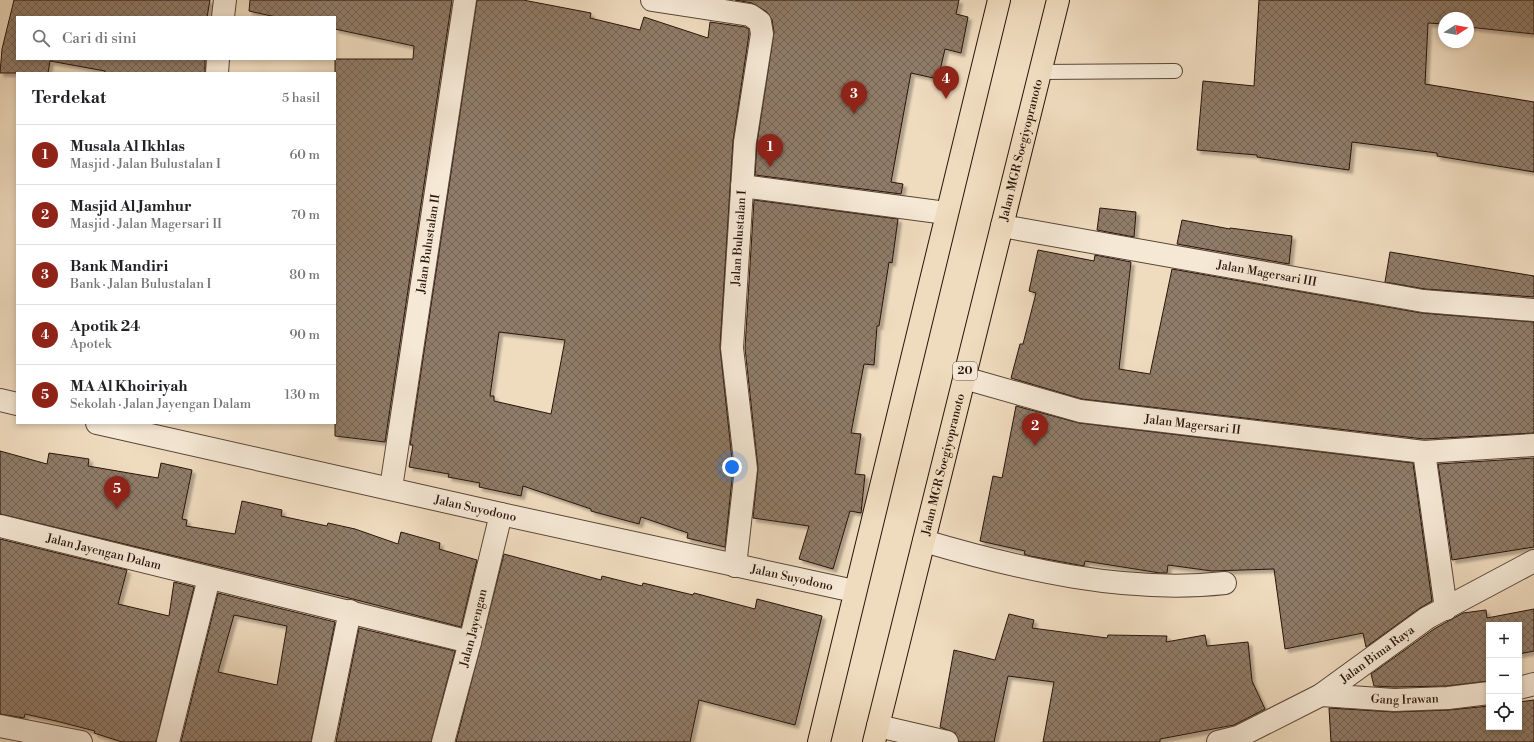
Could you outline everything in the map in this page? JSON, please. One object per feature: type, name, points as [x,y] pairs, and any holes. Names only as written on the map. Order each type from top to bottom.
[{"type":"highway","points":[[819,742],[854,591],[999,0]]},
{"type":"highway","name":"Jalan MGR Soegiyopranoto","points":[[876,734],[1058,0]]},
{"type":"street","points":[[223,16],[225,0]]},
{"type":"street","name":"Jalan Bulustalan II","points":[[391,488],[465,0]]},
{"type":"street","name":"Jalan Bulustalan I","points":[[652,0],[750,15],[760,22],[762,34],[746,142],[732,348],[746,470],[735,566]]},
{"type":"street","points":[[217,72],[218,60]]},
{"type":"street","points":[[742,186],[946,213]]},
{"type":"street","name":"Jalan Magersari III","points":[[1002,226],[1423,301],[1534,310]]},
{"type":"street","name":"Jalan Magersari II","points":[[964,378],[1080,411],[1424,452],[1534,445]]},
{"type":"street","points":[[0,400],[16,404]]},
{"type":"street","name":"Jalan Suyodono","points":[[105,424],[155,430],[502,514],[854,591]]},
{"type":"street","points":[[1424,452],[1446,609]]},
{"type":"street","name":"Jalan Jayengan","points":[[443,742],[502,514]]},
{"type":"street","name":"Jalan Jayengan Dalam","points":[[0,526],[207,582],[470,642]]},
{"type":"street","points":[[924,540],[988,558],[1055,572],[1115,582],[1172,587],[1225,583]]},
{"type":"street","name":"Jalan Bima Raya","points":[[1218,742],[1238,737],[1321,695],[1427,618],[1534,561]]},
{"type":"street","points":[[168,742],[207,582]]},
{"type":"street","points":[[323,742],[350,614]]},
{"type":"street","points":[[1522,687],[1534,684]]},
{"type":"street","name":"Gang Irawan","points":[[1321,695],[1394,700],[1448,698],[1486,693]]},
{"type":"street","points":[[0,726],[26,736],[81,742]]},
{"type":"street","points":[[876,734],[947,742]]},
{"type":"lane","points":[[1040,72],[1175,71]]},
{"type":"building","points":[[14,0],[210,0],[207,16],[16,16],[16,60],[205,60],[205,72],[104,72],[50,61],[48,72],[0,73],[2,49]]},
{"type":"building","points":[[250,0],[452,0],[385,442],[335,436],[335,60],[413,59],[414,46],[336,29],[336,16],[272,16],[249,11]]},
{"type":"building","points":[[477,0],[523,0],[591,13],[590,18],[640,30],[644,17],[708,38],[710,22],[745,27],[749,29],[733,141],[720,347],[733,469],[725,547],[687,538],[688,533],[641,517],[639,524],[591,511],[591,509],[523,486],[521,496],[479,487],[480,483],[448,477],[449,474],[409,467],[413,445],[410,445]],"holes":[[[499,332],[565,340],[551,414],[494,401],[494,396],[490,396]]]},
{"type":"building","points":[[735,0],[959,0],[956,14],[968,17],[961,53],[945,49],[938,79],[911,73],[891,182],[903,184],[901,194],[755,175],[757,143],[774,32],[772,20],[767,12],[752,3]]},
{"type":"building","points":[[1259,0],[1534,0],[1534,34],[1474,28],[1474,12],[1438,12],[1438,24],[1428,23],[1425,84],[1534,102],[1534,172],[1437,156],[1437,153],[1352,142],[1349,170],[1257,157],[1257,155],[1197,150],[1203,81],[1254,86]]},
{"type":"building","points":[[754,200],[898,219],[892,263],[889,262],[879,326],[877,326],[874,365],[864,364],[851,433],[861,434],[855,474],[865,475],[861,513],[850,511],[833,569],[799,559],[809,526],[753,518],[758,468],[745,348]]},
{"type":"building","points":[[1100,208],[1136,212],[1134,237],[1097,230]]},
{"type":"building","points":[[1182,220],[1230,229],[1292,236],[1289,264],[1177,244]]},
{"type":"building","points":[[1038,250],[1094,261],[1095,255],[1131,262],[1119,369],[1150,374],[1172,269],[1421,313],[1534,322],[1534,433],[1424,439],[1082,399],[1011,378],[1020,344],[1023,344],[1036,293],[1029,291]]},
{"type":"building","points":[[1390,252],[1534,276],[1534,297],[1425,289],[1385,282]]},
{"type":"building","points":[[1016,406],[1079,423],[1413,463],[1432,601],[1366,647],[1363,633],[1285,649],[1274,569],[1212,571],[1168,565],[1167,573],[1160,573],[1085,561],[1084,566],[1030,556],[1024,554],[1025,551],[980,541],[993,476],[1002,478]]},
{"type":"building","points":[[0,451],[47,464],[49,453],[89,459],[88,466],[158,478],[161,463],[192,470],[182,519],[187,520],[186,526],[235,534],[242,501],[282,510],[281,516],[327,526],[328,523],[355,529],[398,544],[401,532],[440,543],[439,549],[477,560],[461,627],[353,599],[0,514]]},
{"type":"building","points":[[1534,458],[1534,547],[1452,560],[1438,464]]},
{"type":"building","points":[[0,539],[127,570],[118,604],[169,616],[174,582],[194,587],[156,742],[122,742],[94,733],[95,731],[56,721],[25,714],[24,718],[0,714]]},
{"type":"building","points":[[504,554],[601,580],[602,576],[642,586],[643,583],[693,595],[694,593],[755,609],[757,599],[822,616],[795,725],[699,700],[690,742],[456,742]]},
{"type":"building","points":[[218,593],[335,622],[311,742],[181,742]],"holes":[[[234,615],[287,626],[277,685],[218,672]]]},
{"type":"building","points":[[1534,609],[1534,651],[1522,653],[1522,622],[1486,622],[1486,681],[1447,686],[1374,686],[1371,674],[1434,629],[1463,613],[1486,610],[1487,618]]},
{"type":"building","points":[[1009,614],[1034,620],[1032,628],[1107,638],[1108,635],[1167,636],[1166,642],[1205,635],[1207,646],[1248,642],[1252,681],[1265,709],[1234,725],[1160,739],[1160,742],[1043,742],[1054,682],[1008,676],[994,742],[959,742],[955,733],[940,727],[954,650],[995,660]]},
{"type":"building","points":[[359,628],[455,651],[431,742],[336,742]]},
{"type":"building","points":[[1534,700],[1534,742],[1331,742],[1329,708],[1394,712],[1449,710],[1486,706],[1486,730],[1522,730],[1522,702]]},
{"type":"place","name":"Apotik 24","points":[[946,99]]},
{"type":"place","name":"Bank Mandiri","points":[[854,114]]},
{"type":"place","name":"Musala Al Ikhlas","points":[[770,167]]},
{"type":"place","name":"Masjid Al Jamhur","points":[[1035,446]]},
{"type":"place","name":"MA Al Khoiriyah","points":[[117,509]]}]
